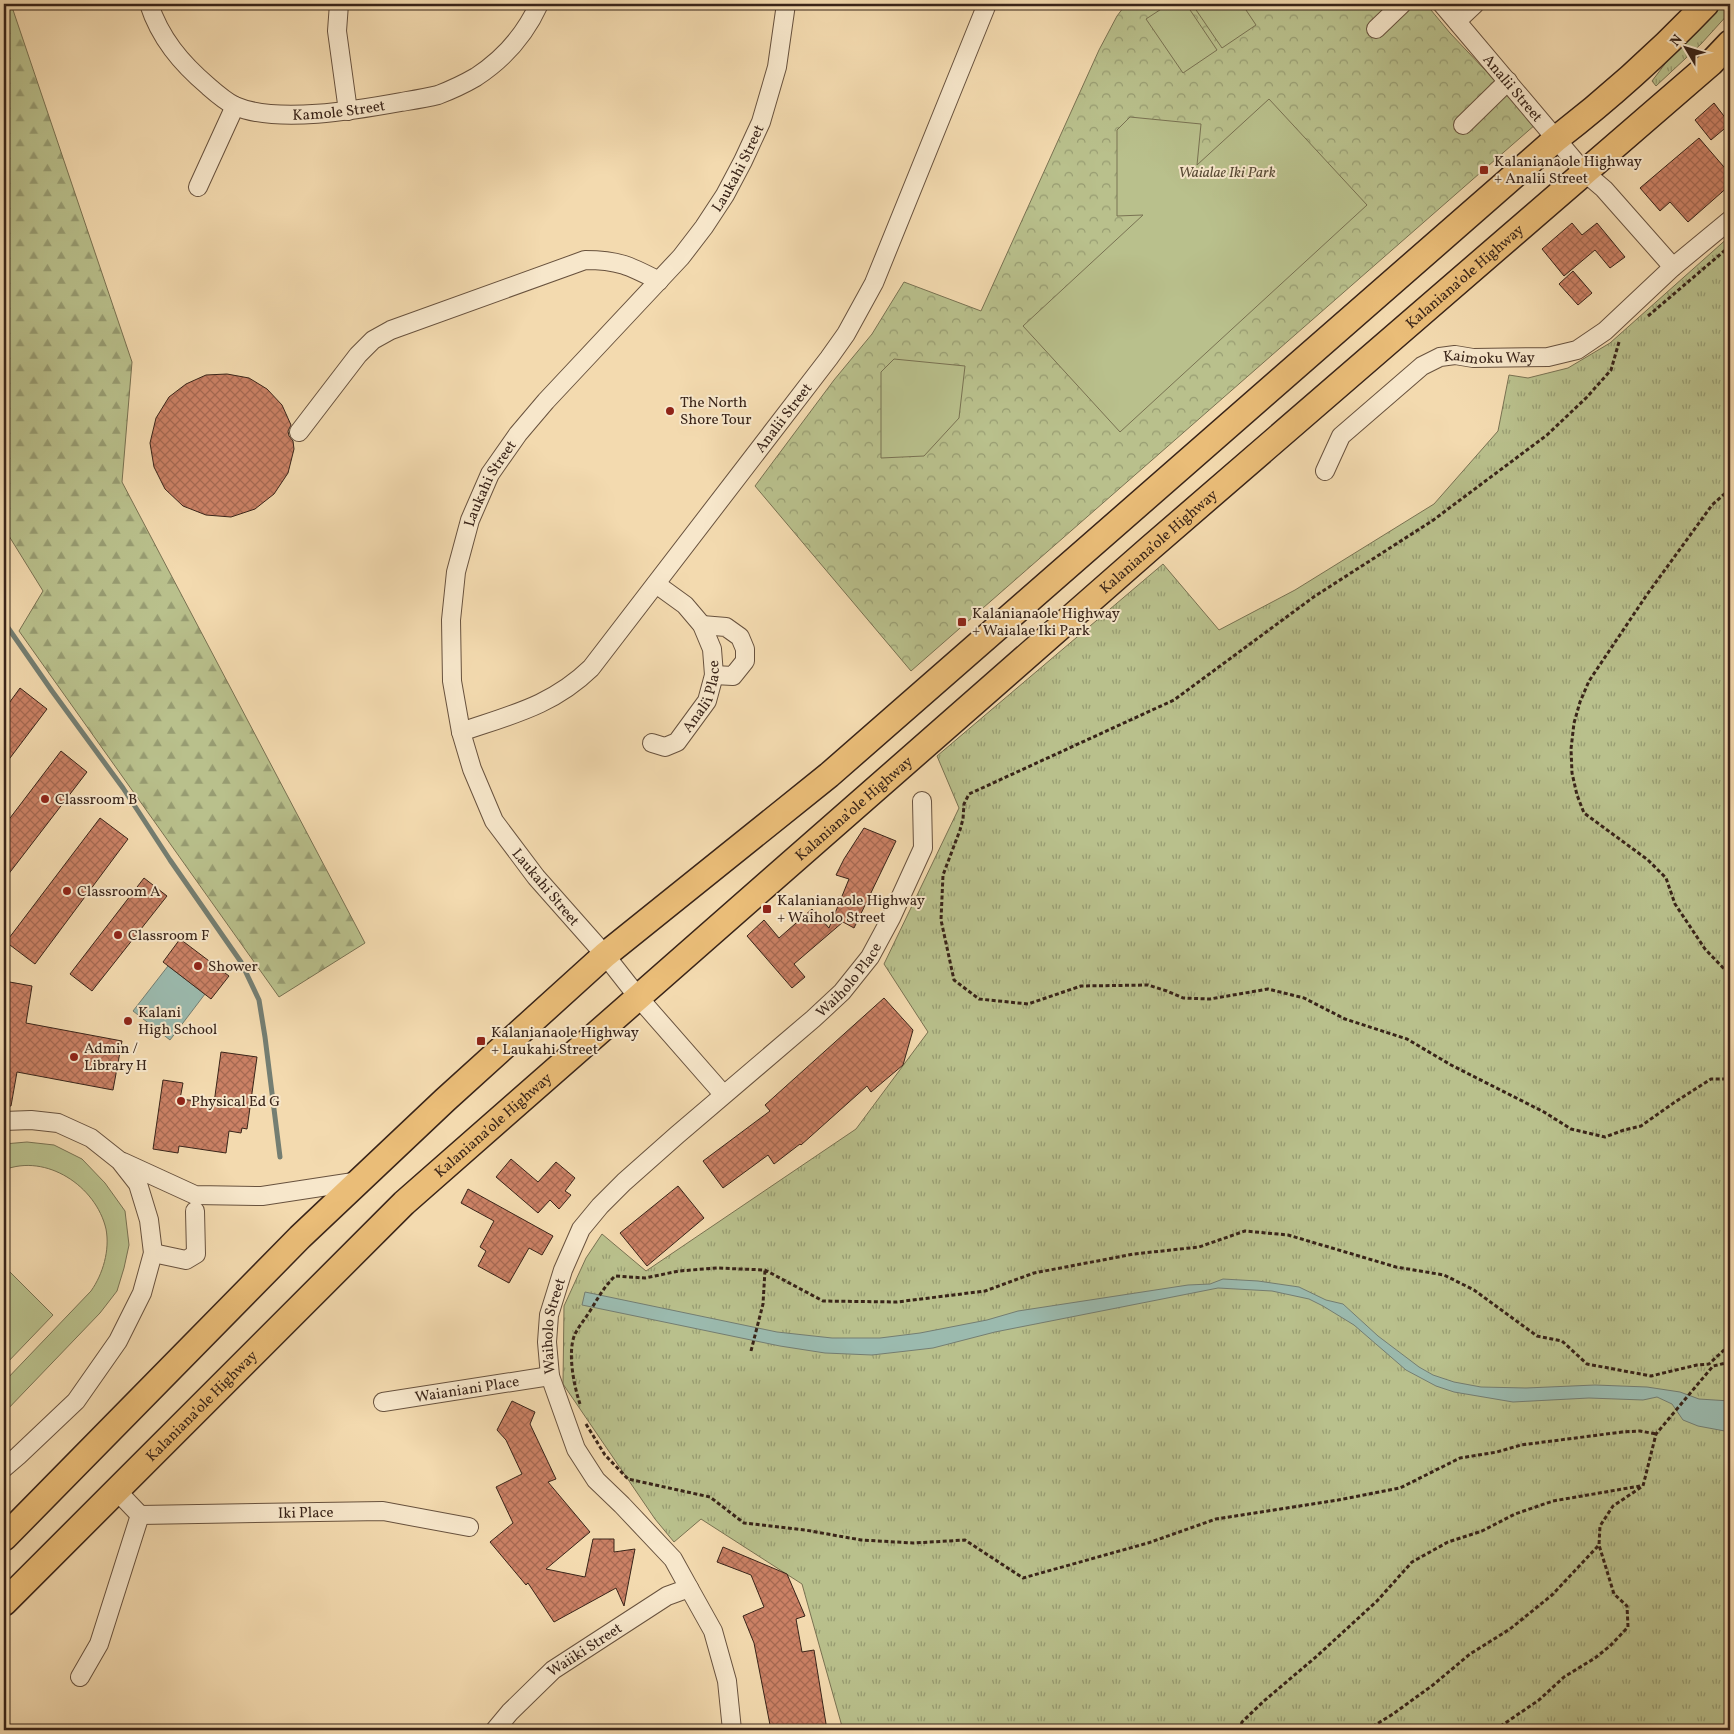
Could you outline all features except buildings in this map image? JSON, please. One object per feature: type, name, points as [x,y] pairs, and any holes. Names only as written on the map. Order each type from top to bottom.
[{"type":"highway","points":[[4,1538],[300,1238],[605,955],[829,775],[1556,139],[1585,117],[1676,36],[1706,4]]},
{"type":"highway","name":"Kalaniana’ole Highway","points":[[4,1603],[404,1202],[1142,556],[1521,230],[1584,172],[1712,63],[1730,43]]},
{"type":"street","name":"Kamole Street","points":[[149,4],[161,34],[184,65],[218,94],[235,106],[265,113],[294,115],[348,110],[436,95],[474,78],[505,55],[515,44],[524,33],[539,4]]},
{"type":"street","points":[[339,4],[337,31],[348,110]]},
{"type":"street","name":"Laukahi Street","points":[[638,997],[605,955],[536,877],[494,821],[472,769],[460,732],[452,681],[451,620],[456,572],[470,520],[490,474],[518,434],[546,401],[680,258],[704,227],[725,195],[743,162],[761,122],[778,67],[786,4]]},
{"type":"street","name":"Analii Street","points":[[460,732],[537,706],[552,698],[572,684],[602,655],[846,334],[874,283],[987,4]]},
{"type":"street","points":[[1376,29],[1402,4]]},
{"type":"street","name":"Analii Street","points":[[1442,4],[1584,172],[1604,189],[1673,267]]},
{"type":"street","points":[[1457,20],[1475,4]]},
{"type":"street","points":[[1463,125],[1508,81]]},
{"type":"street","points":[[198,187],[235,106]]},
{"type":"street","name":"Kaimoku Way","points":[[1324,471],[1341,436],[1422,366],[1440,357],[1454,355],[1473,358],[1548,357],[1577,350],[1605,331],[1673,267],[1730,220]]},
{"type":"street","points":[[299,432],[358,355],[373,340],[391,330],[586,260],[608,260],[630,266],[659,281]]},
{"type":"street","name":"Analii Place","points":[[652,743],[665,747],[677,742],[707,701],[714,676],[712,649],[702,625],[685,605],[656,584]]},
{"type":"street","points":[[702,625],[726,627],[740,637],[745,649],[744,661],[734,676],[714,676]]},
{"type":"street","name":"Waiholo Place","points":[[723,1094],[820,1013],[842,992],[870,957],[891,918],[923,848],[922,801]]},
{"type":"street","points":[[638,997],[723,1094]]},
{"type":"street","name":"Waiholo Street","points":[[723,1094],[624,1182],[600,1206],[581,1229],[563,1270],[549,1315],[547,1342],[550,1376],[576,1449],[596,1480],[673,1559],[713,1632],[727,1681],[732,1730]]},
{"type":"street","points":[[4,1121],[31,1120],[58,1123],[92,1138],[120,1161],[138,1184],[149,1220],[153,1253],[142,1294],[118,1342],[76,1401],[4,1468]]},
{"type":"street","points":[[120,1161],[195,1196],[262,1196],[360,1181]]},
{"type":"street","points":[[153,1253],[186,1260],[196,1254],[195,1211]]},
{"type":"street","name":"Waianiani Place","points":[[383,1402],[550,1376]]},
{"type":"street","points":[[80,1677],[99,1644],[140,1515],[117,1490]]},
{"type":"street","name":"Iki Place","points":[[140,1515],[383,1511],[469,1528]]},
{"type":"street","name":"Waiiki Street","points":[[495,1730],[510,1712],[553,1670],[667,1596],[689,1588]]},
{"type":"path","points":[[1646,318],[1730,246]]},
{"type":"path","points":[[1625,337],[1618,343],[1611,370],[1587,398],[1547,435],[1432,521],[1315,596],[1174,700],[969,794],[964,804],[960,830],[943,875],[941,920],[954,980],[979,999],[1028,1004],[1081,986],[1148,985],[1168,990],[1183,998],[1201,999],[1268,990],[1304,998],[1345,1020],[1407,1039],[1451,1065],[1544,1112],[1571,1129],[1604,1137],[1641,1126],[1711,1079],[1728,1079],[1730,1081]]},
{"type":"path","points":[[1730,489],[1712,505],[1646,596],[1589,681],[1576,716],[1571,749],[1577,795],[1584,813],[1648,860],[1666,878],[1675,904],[1705,949],[1730,976]]},
{"type":"path","points":[[4,592],[8,597]]},
{"type":"path","points":[[581,1408],[576,1393],[572,1359],[575,1335],[602,1289],[615,1276],[645,1278],[679,1271],[717,1268],[764,1270],[823,1301],[897,1302],[985,1291],[1034,1273],[1134,1254],[1199,1247],[1245,1231],[1288,1235],[1396,1266],[1444,1275],[1474,1290],[1537,1336],[1562,1341],[1587,1364],[1651,1376],[1709,1364],[1724,1350],[1730,1340]]},
{"type":"path","points":[[750,1350],[763,1304],[764,1270]]},
{"type":"path","points":[[1495,1730],[1539,1700],[1564,1677],[1596,1658],[1628,1628],[1627,1606],[1614,1594],[1599,1545],[1600,1526],[1613,1506],[1643,1486],[1656,1434],[1713,1366],[1730,1362]]},
{"type":"path","points":[[586,1423],[605,1454],[628,1479],[710,1497],[744,1523],[805,1530],[861,1540],[912,1543],[965,1540],[1023,1578],[1148,1543],[1216,1519],[1338,1500],[1400,1488],[1460,1458],[1497,1452],[1521,1445],[1622,1432],[1640,1431],[1656,1434]]},
{"type":"path","points":[[1238,1730],[1242,1722],[1264,1701],[1377,1601],[1412,1562],[1448,1542],[1482,1531],[1534,1507],[1553,1501],[1643,1486]]},
{"type":"path","points":[[1367,1730],[1433,1685],[1470,1654],[1510,1629],[1552,1594],[1599,1545]]},
{"type":"green space","points":[[4,4],[11,4],[132,362],[122,482],[365,943],[279,997],[19,631],[43,591],[4,528]]},
{"type":"green space","name":"Waialae Iki Park","points":[[1126,4],[1426,4],[1450,33],[1536,124],[911,671],[755,486],[834,380],[872,334],[904,282],[981,311],[1099,50],[1117,16]]},
{"type":"green space","points":[[1169,4],[1186,4],[1217,50],[1183,73],[1146,19]]},
{"type":"green space","points":[[1192,4],[1242,4],[1256,25],[1222,48]]},
{"type":"green space","points":[[1716,4],[1730,4],[1730,12],[1701,44],[1656,86],[1652,81],[1674,52]]},
{"type":"green space","points":[[1269,99],[1367,205],[1120,432],[1023,326],[1143,215],[1117,216],[1117,130],[1130,117],[1201,124],[1197,165]]},
{"type":"green space","points":[[1730,236],[1730,1730],[843,1730],[802,1584],[701,1519],[674,1542],[655,1519],[563,1384],[564,1306],[586,1258],[602,1234],[646,1271],[856,1129],[928,1032],[884,964],[959,808],[937,756],[1163,564],[1219,630],[1295,590],[1434,504],[1498,431],[1509,375],[1528,378],[1568,368],[1610,343]]},
{"type":"green space","points":[[894,359],[965,366],[959,418],[924,456],[881,458],[881,372]]},
{"type":"green space","points":[[27,1142],[54,1145],[82,1159],[105,1183],[125,1211],[129,1245],[117,1291],[100,1313],[4,1413],[4,1382],[91,1291],[102,1269],[107,1245],[106,1229],[92,1199],[67,1177],[52,1170],[36,1166],[20,1166],[4,1170],[4,1144]]},
{"type":"green space","points":[[4,1266],[53,1315],[4,1366]]},
{"type":"shaded area","points":[[168,966],[205,994],[170,1040],[133,1011]]},
{"type":"shaded area","points":[[1223,1279],[1258,1281],[1299,1287],[1326,1300],[1343,1304],[1378,1336],[1419,1367],[1433,1375],[1454,1382],[1481,1387],[1526,1388],[1595,1385],[1647,1387],[1680,1392],[1699,1399],[1730,1401],[1730,1432],[1698,1426],[1683,1420],[1672,1404],[1657,1397],[1643,1400],[1589,1398],[1513,1402],[1454,1392],[1436,1386],[1406,1370],[1354,1325],[1323,1306],[1309,1299],[1272,1291],[1218,1288],[995,1332],[933,1348],[872,1355],[825,1353],[780,1346],[582,1305],[585,1292],[777,1332],[832,1338],[880,1338],[920,1333],[987,1320],[1018,1311],[1188,1285],[1210,1284]]},
{"type":"waterway","points":[[4,622],[123,788],[170,860],[241,962],[259,1000],[280,1157]]},
{"type":"place","name":"Kalanianaole Highway + Analii Street","points":[[1484,170]]},
{"type":"place","name":"The North Shore Tour","points":[[670,411]]},
{"type":"place","name":"Kalanianaole Highway + Waialae Iki Park","points":[[962,622]]},
{"type":"place","name":"Classroom B","points":[[45,799]]},
{"type":"place","name":"Classroom A","points":[[67,891]]},
{"type":"place","name":"Kalanianaole Highway + Waiholo Street","points":[[767,909]]},
{"type":"place","name":"Classroom F","points":[[118,935]]},
{"type":"place","name":"Shower","points":[[198,966]]},
{"type":"place","name":"Kalani High School","points":[[128,1021]]},
{"type":"place","name":"Kalanianaole Highway + Laukahi Street","points":[[481,1041]]},
{"type":"place","name":"Admin / Library H","points":[[74,1057]]},
{"type":"place","name":"Physical Ed G","points":[[181,1101]]}]
